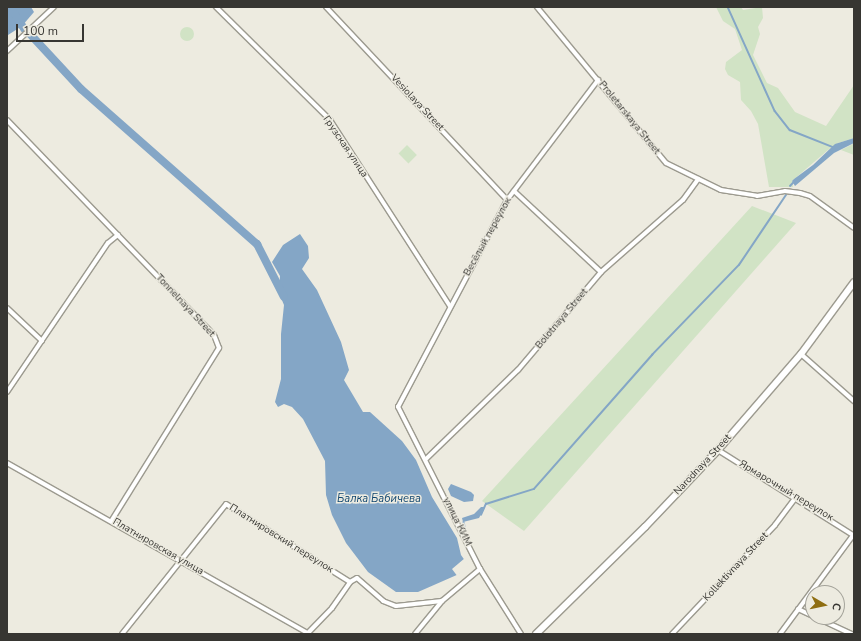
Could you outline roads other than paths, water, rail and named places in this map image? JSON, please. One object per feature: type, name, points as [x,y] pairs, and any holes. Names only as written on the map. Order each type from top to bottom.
[{"type":"main road","name":"Narodnaya Street","points":[[536,634],[645,527],[718,450],[800,354],[854,282]]},
{"type":"street","points":[[7,51],[54,7]]},
{"type":"street","name":"Грузская улица","points":[[216,7],[330,120],[450,306]]},
{"type":"street","name":"Vesiolaya Street","points":[[326,7],[508,200]]},
{"type":"street","name":"Proletarskaya Street","points":[[537,7],[598,80],[622,113],[666,163],[721,190],[757,196],[785,191],[810,196],[854,228]]},
{"type":"street","name":"Весёлый переулок","points":[[398,406],[450,306],[508,200],[598,80]]},
{"type":"street","name":"Tonnelnaya Street","points":[[7,120],[214,335],[219,348],[112,520]]},
{"type":"street","name":"Bolotnaya Street","points":[[426,459],[518,370],[602,272],[683,200],[698,179]]},
{"type":"street","points":[[514,191],[602,272]]},
{"type":"street","points":[[7,392],[108,243],[118,235]]},
{"type":"street","points":[[7,308],[42,341]]},
{"type":"street","points":[[800,354],[854,401]]},
{"type":"street","name":"улица КИМ","points":[[398,406],[480,569],[521,634]]},
{"type":"street","name":"Ярмарочный переулок","points":[[718,450],[854,534]]},
{"type":"street","name":"Платнировская улица","points":[[7,463],[183,560],[307,634]]},
{"type":"street","name":"Kollektivnaya Street","points":[[672,634],[775,525],[796,497]]},
{"type":"street","name":"Платнировский переулок","points":[[122,634],[183,560],[226,504],[350,582],[357,578],[383,601],[396,606],[442,601]]},
{"type":"street","points":[[780,634],[854,534]]},
{"type":"street","points":[[415,634],[442,601],[480,569]]},
{"type":"street","points":[[307,634],[332,608],[350,582]]},
{"type":"street","points":[[798,609],[805,612]]},
{"type":"street","points":[[832,625],[851,634]]},
{"type":"water","points":[[7,7],[31,7],[34,12],[22,26],[8,35]]},
{"type":"water","points":[[854,138],[854,143],[834,153],[795,186],[792,181],[813,165],[835,144]]},
{"type":"water","name":"Балка Бабичева","points":[[300,234],[308,246],[309,258],[302,269],[317,290],[341,342],[349,370],[344,380],[363,412],[370,412],[402,441],[416,460],[432,497],[457,538],[461,555],[468,565],[461,566],[459,574],[418,592],[396,592],[368,572],[346,543],[332,515],[326,495],[325,461],[303,419],[292,407],[284,404],[278,407],[275,402],[281,379],[281,334],[284,305],[279,293],[280,276],[272,262],[283,245]]},
{"type":"water","points":[[451,484],[471,492],[474,495],[473,501],[464,502],[451,496],[448,489]]},
{"type":"water","points":[[481,507],[485,507],[479,518],[463,522],[462,518],[474,514]]},
{"type":"waterway","points":[[10,7],[25,30]]},
{"type":"waterway","points":[[728,7],[775,111],[790,130],[833,147]]},
{"type":"waterway","points":[[30,34],[81,89],[257,244],[284,297]]},
{"type":"waterway","points":[[790,186],[794,182]]},
{"type":"waterway","points":[[481,515],[486,504],[534,489],[652,355],[739,265],[786,195]]},
{"type":"waterway","points":[[464,522],[466,531]]}]
